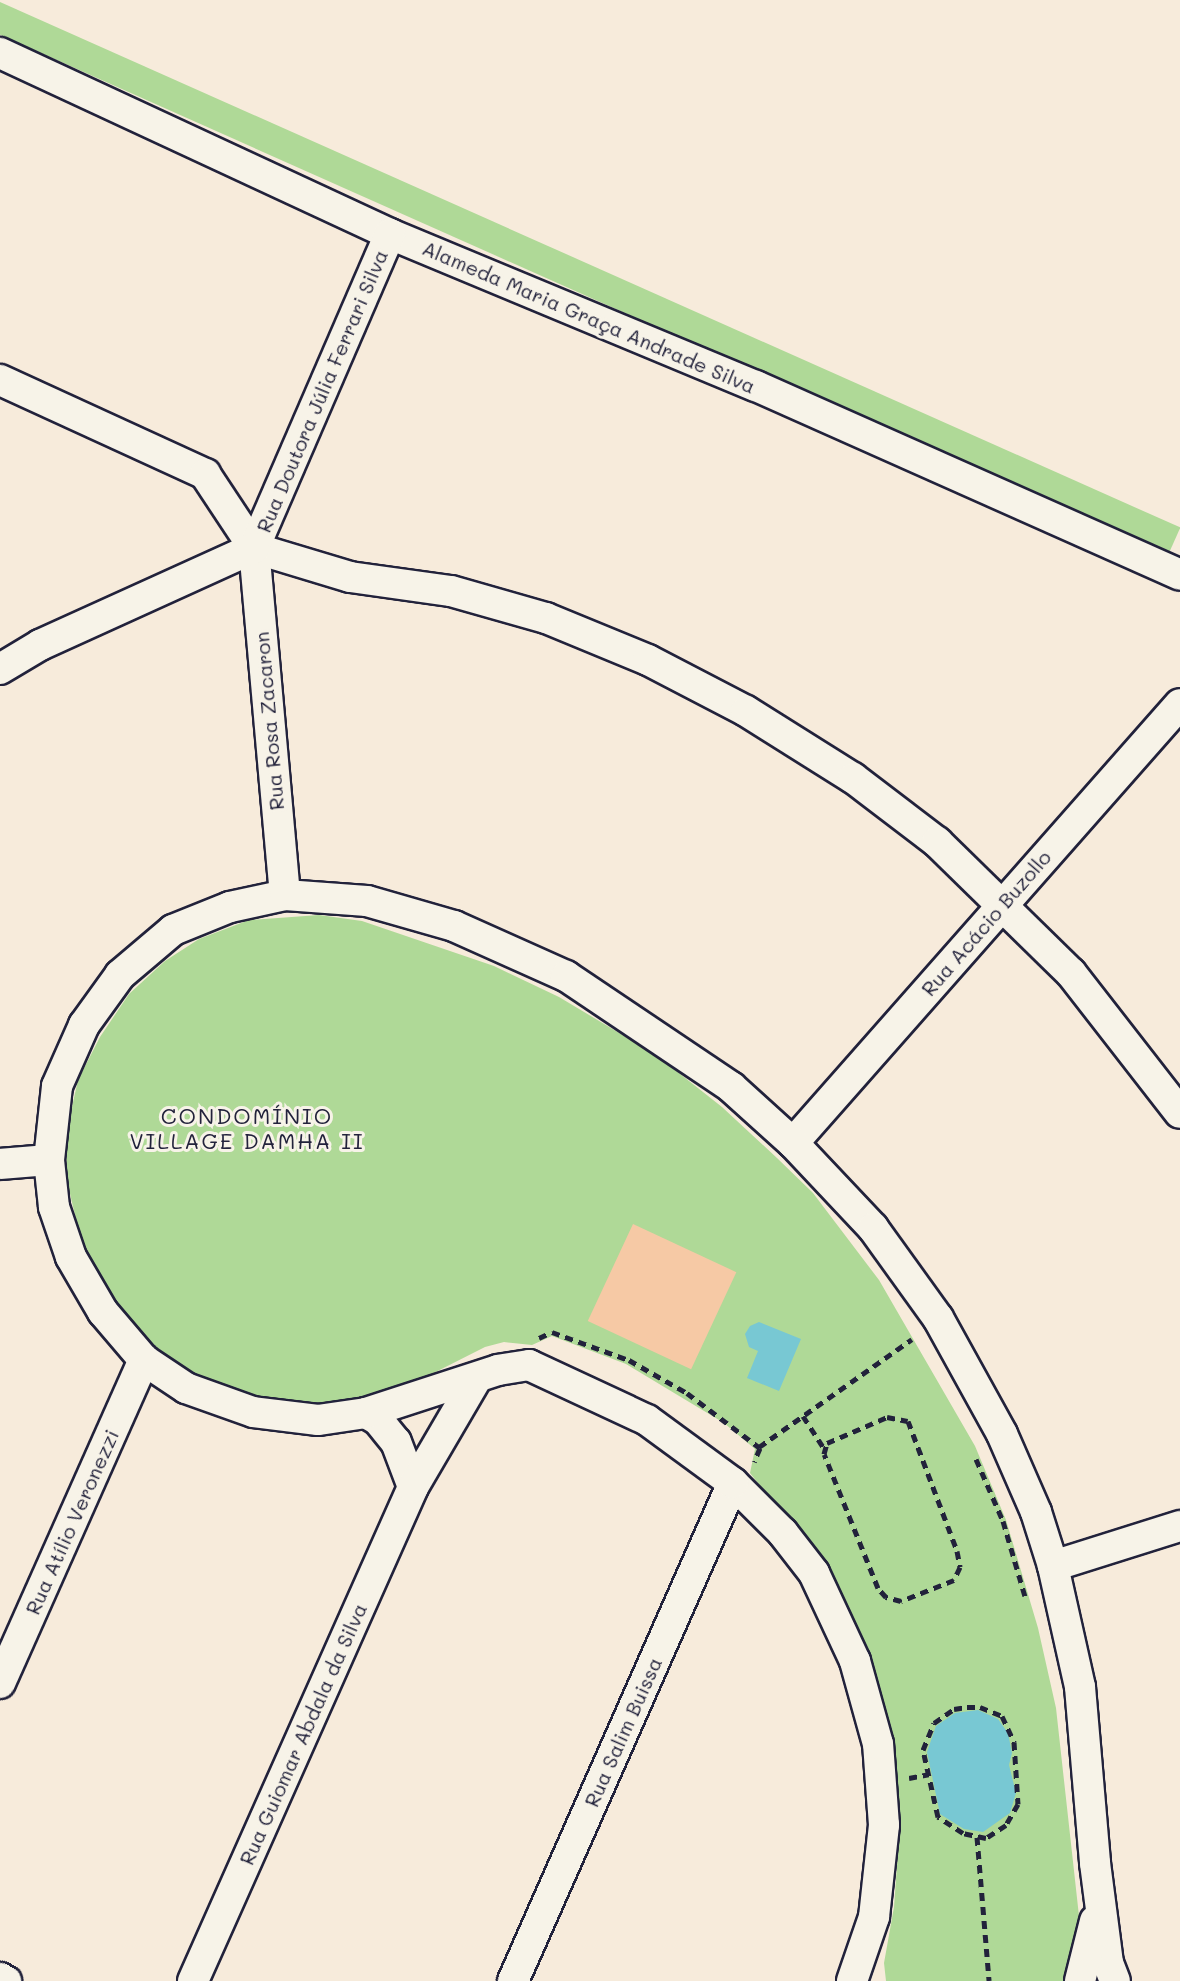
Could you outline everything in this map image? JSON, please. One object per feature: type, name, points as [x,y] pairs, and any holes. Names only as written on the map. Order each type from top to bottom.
[{"type":"street","name":"Alameda Maria Graça Andrade Silva","points":[[0,53],[390,234],[756,386],[1180,575]]},
{"type":"street","name":"Rua Doutora Júlia Ferrari Silva","points":[[254,548],[390,234]]},
{"type":"street","points":[[0,380],[205,474],[254,548],[350,577],[451,591],[546,618],[648,660],[746,711],[853,778],[937,842],[1071,973],[1180,1113]]},
{"type":"street","points":[[0,669],[40,645],[254,548]]},
{"type":"street","name":"Rua Rosa Zacaron","points":[[254,548],[285,895]]},
{"type":"street","name":"Rua Acácio Buzollo","points":[[793,1143],[1180,704]]},
{"type":"street","points":[[852,1981],[876,1902],[884,1825],[878,1744],[855,1661],[814,1573],[744,1477],[647,1420],[529,1365],[366,1413],[318,1420],[253,1412],[186,1388],[144,1360],[103,1312],[71,1257],[54,1207],[49,1160],[57,1086],[84,1025],[120,975],[173,930],[230,907],[285,895],[367,901],[454,926],[566,976],[731,1087],[793,1143],[873,1228],[938,1318],[1002,1434],[1036,1512],[1053,1566],[1080,1687],[1095,1863],[1108,1963],[1115,1981]]},
{"type":"street","points":[[0,1164],[49,1160]]},
{"type":"street","name":"Rua Atílio Veronezzi","points":[[0,1683],[7,1646],[144,1360]]},
{"type":"street","name":"Rua Guiomar Abdala da Silva","points":[[193,1981],[413,1487],[476,1379]]},
{"type":"street","points":[[366,1413],[378,1420],[396,1442],[413,1487]]},
{"type":"street","name":"Rua Salim Buissa","points":[[513,1981],[744,1477]]},
{"type":"street","points":[[1053,1566],[1180,1526]]},
{"type":"street","points":[[1080,1981],[1095,1927],[1095,1863]]},
{"type":"street","points":[[0,1978],[6,1981]]},
{"type":"path","points":[[904,1327],[919,1352]]},
{"type":"path","points":[[531,1342],[552,1332],[629,1360],[687,1393],[759,1447]]},
{"type":"path","points":[[744,1477],[759,1447],[912,1339]]},
{"type":"path","points":[[803,1416],[824,1448],[882,1594],[901,1601],[954,1580],[960,1567],[957,1551],[908,1421],[887,1417],[836,1438],[824,1448]]},
{"type":"path","points":[[971,1448],[1003,1521],[1027,1602]]},
{"type":"path","points":[[967,1707],[991,1710],[1002,1716],[1008,1725],[1020,1792],[1013,1816],[1006,1825],[986,1838],[977,1837],[954,1829],[933,1809],[923,1750],[934,1723],[954,1709],[967,1707]]},
{"type":"path","points":[[977,1837],[989,1981]]},
{"type":"green space","points":[[0,2],[1180,527],[1168,555],[0,35]]},
{"type":"green space","points":[[319,915],[362,921],[494,966],[559,997],[656,1055],[722,1107],[813,1193],[879,1280],[975,1446],[1006,1520],[1038,1628],[1056,1708],[1080,1925],[1064,1981],[886,1981],[884,1963],[894,1907],[900,1824],[890,1734],[804,1541],[750,1473],[755,1449],[724,1423],[626,1364],[552,1336],[532,1345],[504,1342],[485,1347],[400,1390],[318,1404],[256,1400],[190,1373],[149,1346],[110,1304],[84,1253],[66,1177],[67,1129],[78,1080],[100,1037],[129,994],[165,961],[199,939],[249,920]]},
{"type":"water","points":[[759,1322],[801,1339],[779,1391],[747,1378],[758,1351],[749,1347],[745,1334],[750,1326]]},
{"type":"water","points":[[978,1710],[998,1719],[1008,1733],[1012,1753],[1009,1765],[1016,1793],[1010,1813],[983,1832],[964,1829],[940,1814],[927,1752],[936,1726],[955,1713]]},
{"type":"building","points":[[633,1224],[736,1272],[691,1369],[588,1321]]},
{"type":"district","name":"CONDOMÍNIO VILLAGE DAMHA II","points":[[247,1128]]}]
